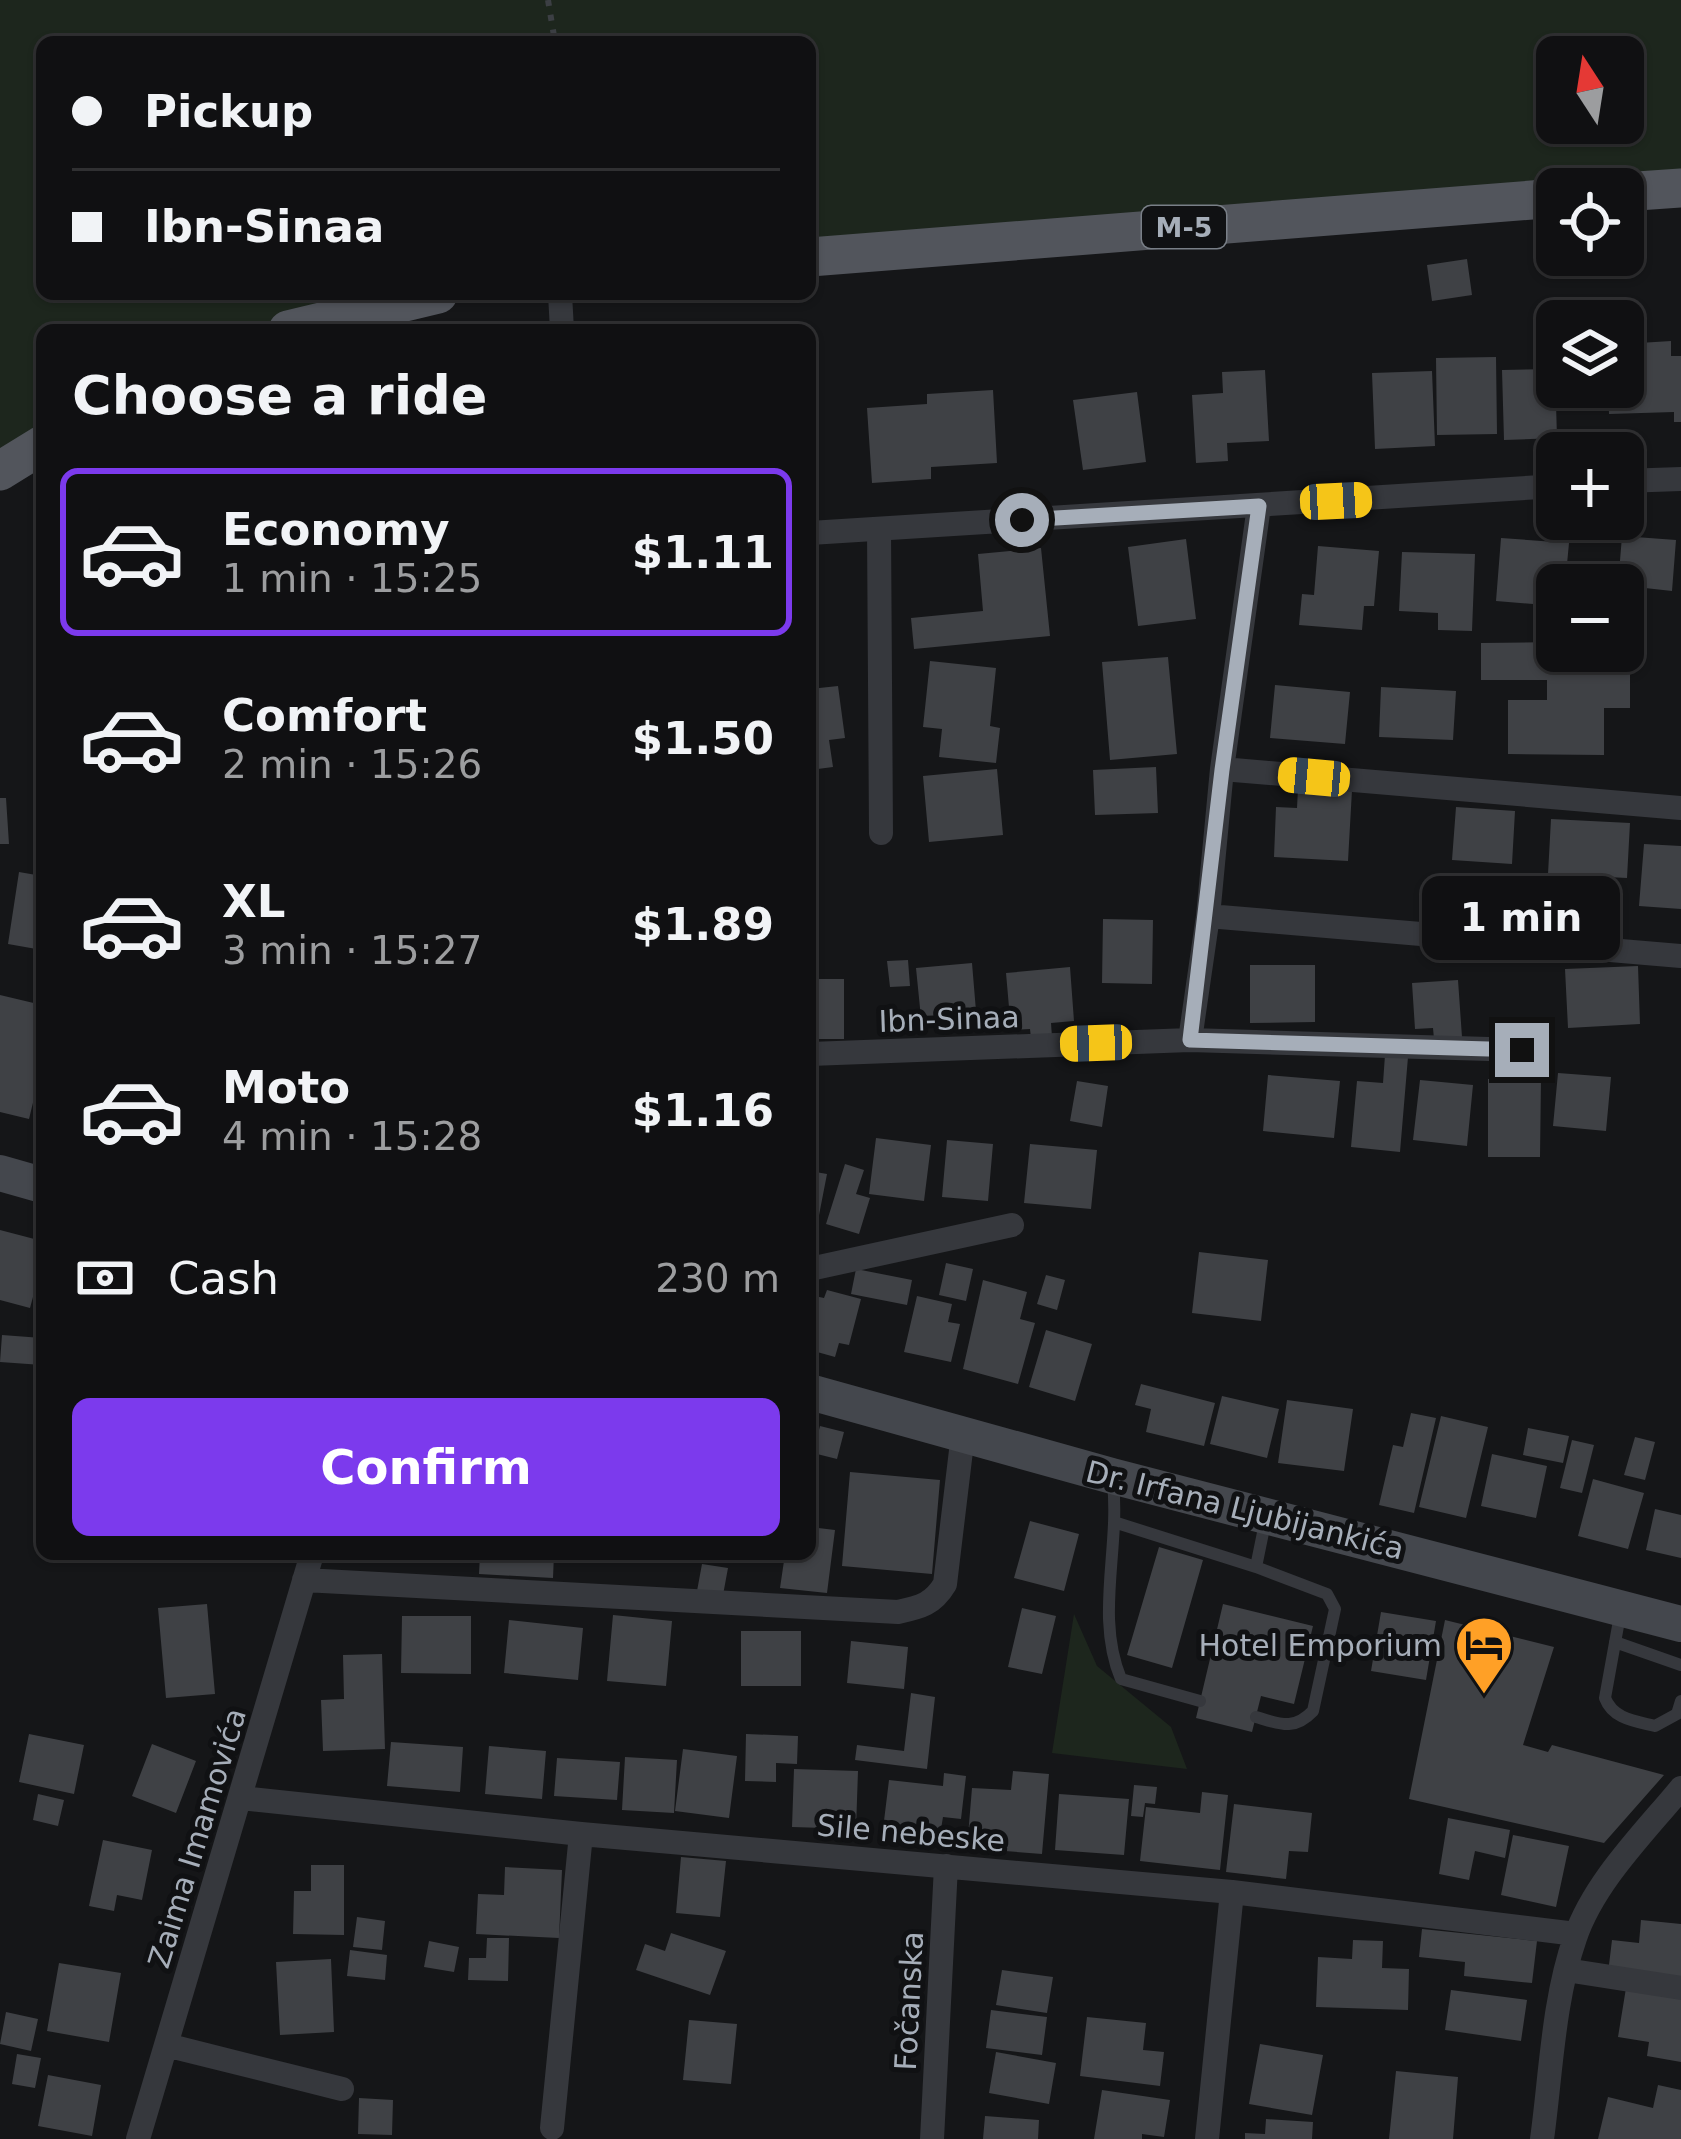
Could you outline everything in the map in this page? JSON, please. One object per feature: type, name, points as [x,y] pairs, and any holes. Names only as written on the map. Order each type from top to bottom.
[{"type":"main road","points":[[1644,191],[1681,188]]},
{"type":"main road","name":"M-5","points":[[816,256],[1536,199]]},
{"type":"main road","points":[[313,324],[413,300]]},
{"type":"main road","points":[[0,470],[36,449]]},
{"type":"main road","points":[[0,1173],[36,1183]]},
{"type":"main road","name":"Dr. Irfana Ljubijankića","points":[[816,1394],[1267,1514],[1618,1625],[1681,1624]]},
{"type":"street","points":[[1644,480],[1681,479]]},
{"type":"street","points":[[816,532],[1536,487]]},
{"type":"street","points":[[1190,1040],[1259,506]]},
{"type":"street","points":[[879,529],[881,833]]},
{"type":"street","points":[[1222,770],[1681,808]]},
{"type":"street","points":[[1208,916],[1681,956]]},
{"type":"street","name":"Ibn-Sinaa","points":[[816,1054],[1190,1040],[1522,1050]]},
{"type":"street","points":[[816,1268],[1012,1225]]},
{"type":"street","points":[[304,1580],[898,1612],[922,1607],[945,1584],[962,1434]]},
{"type":"street","name":"Zaima Imamovića","points":[[138,2139],[310,1560]]},
{"type":"street","points":[[1542,2139],[1566,1970],[1576,1934],[1601,1889],[1681,1788]]},
{"type":"street","name":"Sile nebeske","points":[[241,1798],[581,1834],[1232,1892],[1576,1934]]},
{"type":"street","points":[[552,2128],[581,1834]]},
{"type":"street","name":"Fočanska","points":[[932,2139],[946,1866]]},
{"type":"street","points":[[1207,2139],[1232,1892]]},
{"type":"street","points":[[1566,1970],[1681,1988]]},
{"type":"street","points":[[166,2044],[342,2090]]},
{"type":"lane","points":[[1112,1476],[1117,1523],[1107,1637],[1121,1679],[1200,1701]]},
{"type":"lane","points":[[1256,1567],[1267,1514]]},
{"type":"lane","points":[[1117,1523],[1327,1594],[1335,1610],[1313,1711],[1289,1726],[1256,1717]]},
{"type":"lane","points":[[1681,1666],[1618,1625],[1605,1697],[1609,1708],[1620,1716],[1655,1726],[1677,1714],[1681,1701]]},
{"type":"path","points":[[548,0],[554,36]]},
{"type":"shaded area","points":[[0,0],[1681,0],[1681,188],[1644,188],[1644,168],[1536,168],[1536,191],[816,256],[816,36],[36,36],[36,300],[414,300],[316,324],[36,324],[36,449],[0,471]]},
{"type":"shaded area","points":[[1074,1614],[1097,1666],[1171,1727],[1187,1769],[1052,1753]]},
{"type":"building","points":[[1467,259],[1472,295],[1432,301],[1427,265]]},
{"type":"building","points":[[1671,341],[1671,356],[1681,356],[1681,422],[1674,422],[1674,412],[1609,414],[1609,408],[1644,408],[1644,343]]},
{"type":"building","points":[[1496,357],[1497,434],[1437,435],[1436,358]]},
{"type":"building","points":[[1536,369],[1536,408],[1556,408],[1557,432],[1504,440],[1502,370]]},
{"type":"building","points":[[1265,370],[1269,441],[1227,443],[1228,461],[1196,463],[1192,395],[1223,393],[1222,372]]},
{"type":"building","points":[[1432,371],[1435,446],[1375,449],[1372,373]]},
{"type":"building","points":[[993,390],[997,463],[931,467],[931,479],[872,483],[867,408],[927,404],[927,394]]},
{"type":"building","points":[[1137,392],[1146,462],[1083,470],[1073,400]]},
{"type":"building","points":[[1501,538],[1569,543],[1567,564],[1536,564],[1536,604],[1496,601]]},
{"type":"building","points":[[1186,539],[1196,619],[1138,626],[1128,547]]},
{"type":"building","points":[[1622,540],[1676,540],[1672,591],[1644,588],[1644,564],[1620,564]]},
{"type":"building","points":[[1318,546],[1379,551],[1374,606],[1364,606],[1362,630],[1299,625],[1302,594],[1314,595]]},
{"type":"building","points":[[1041,548],[1050,636],[914,649],[911,618],[983,611],[978,554]]},
{"type":"building","points":[[1402,552],[1475,554],[1472,631],[1438,630],[1438,613],[1399,611]]},
{"type":"building","points":[[1536,642],[1536,672],[1630,672],[1630,708],[1604,708],[1604,755],[1508,754],[1508,700],[1547,700],[1547,680],[1481,680],[1481,643]]},
{"type":"building","points":[[1168,657],[1177,754],[1110,760],[1102,662]]},
{"type":"building","points":[[930,661],[996,668],[990,726],[1000,728],[996,763],[939,757],[942,729],[923,727]]},
{"type":"building","points":[[1275,685],[1350,692],[1345,744],[1270,738]]},
{"type":"building","points":[[838,686],[845,738],[829,740],[833,767],[816,769],[816,688]]},
{"type":"building","points":[[1381,687],[1456,691],[1453,740],[1379,737]]},
{"type":"building","points":[[1156,767],[1158,813],[1095,815],[1093,770]]},
{"type":"building","points":[[997,769],[1003,835],[929,842],[923,776]]},
{"type":"building","points":[[1298,788],[1352,790],[1348,861],[1274,857],[1276,807],[1297,808]]},
{"type":"building","points":[[0,798],[6,798],[9,844],[0,844]]},
{"type":"building","points":[[1456,807],[1515,811],[1512,864],[1452,860]]},
{"type":"building","points":[[1551,819],[1630,823],[1627,878],[1548,874]]},
{"type":"building","points":[[1644,844],[1681,846],[1681,909],[1639,906]]},
{"type":"building","points":[[19,872],[36,875],[36,949],[8,944]]},
{"type":"building","points":[[1103,919],[1153,920],[1152,984],[1102,983]]},
{"type":"building","points":[[908,960],[910,986],[890,987],[887,961]]},
{"type":"building","points":[[972,963],[977,1023],[922,1028],[916,968]]},
{"type":"building","points":[[1250,965],[1315,965],[1315,1022],[1250,1023]]},
{"type":"building","points":[[1638,966],[1640,1024],[1568,1028],[1565,969]]},
{"type":"building","points":[[1070,967],[1074,1021],[1051,1023],[1052,1037],[1031,1038],[1030,1029],[1011,1030],[1006,973]]},
{"type":"building","points":[[816,979],[844,979],[844,1039],[816,1039]]},
{"type":"building","points":[[1458,980],[1462,1037],[1434,1039],[1433,1028],[1415,1029],[1412,983]]},
{"type":"building","points":[[0,995],[36,1004],[36,1090],[29,1119],[0,1112]]},
{"type":"building","points":[[1385,1055],[1408,1057],[1400,1152],[1351,1147],[1357,1081],[1383,1083]]},
{"type":"building","points":[[1558,1073],[1611,1077],[1606,1131],[1553,1126]]},
{"type":"building","points":[[1268,1075],[1340,1081],[1334,1138],[1263,1131]]},
{"type":"building","points":[[1488,1079],[1541,1079],[1540,1157],[1488,1157]]},
{"type":"building","points":[[1420,1080],[1473,1085],[1467,1146],[1413,1140]]},
{"type":"building","points":[[1077,1081],[1108,1086],[1102,1127],[1070,1121]]},
{"type":"building","points":[[876,1138],[931,1145],[924,1201],[869,1194]]},
{"type":"building","points":[[947,1140],[993,1144],[988,1201],[942,1197]]},
{"type":"building","points":[[1030,1144],[1097,1150],[1091,1209],[1024,1203]]},
{"type":"building","points":[[845,1164],[864,1170],[856,1194],[870,1198],[859,1234],[826,1224]]},
{"type":"building","points":[[816,1172],[827,1174],[816,1231]]},
{"type":"building","points":[[0,1230],[36,1239],[36,1286],[30,1308],[0,1300]]},
{"type":"building","points":[[1199,1252],[1268,1260],[1261,1321],[1192,1313]]},
{"type":"building","points":[[946,1263],[973,1269],[966,1301],[939,1295]]},
{"type":"building","points":[[856,1269],[912,1280],[907,1305],[851,1294]]},
{"type":"building","points":[[1046,1275],[1065,1280],[1057,1310],[1037,1304]]},
{"type":"building","points":[[983,1280],[1027,1292],[1020,1319],[1035,1323],[1018,1384],[963,1369]]},
{"type":"building","points":[[827,1290],[861,1299],[849,1345],[839,1343],[835,1357],[816,1352],[816,1296],[824,1298]]},
{"type":"building","points":[[917,1296],[952,1304],[948,1322],[960,1324],[951,1362],[904,1352]]},
{"type":"building","points":[[1046,1330],[1092,1344],[1075,1401],[1029,1387]]},
{"type":"building","points":[[2,1335],[36,1338],[36,1365],[0,1362]]},
{"type":"building","points":[[1141,1384],[1215,1403],[1204,1446],[1146,1432],[1151,1409],[1135,1405]]},
{"type":"building","points":[[1222,1396],[1279,1409],[1267,1458],[1210,1444]]},
{"type":"building","points":[[1287,1400],[1353,1409],[1344,1471],[1278,1463]]},
{"type":"building","points":[[1411,1413],[1436,1418],[1414,1513],[1379,1505],[1393,1445],[1403,1447]]},
{"type":"building","points":[[1441,1416],[1488,1427],[1466,1518],[1419,1507]]},
{"type":"building","points":[[820,1426],[844,1432],[837,1459],[816,1454]]},
{"type":"building","points":[[1528,1428],[1569,1436],[1563,1463],[1523,1455]]},
{"type":"building","points":[[1635,1437],[1655,1442],[1645,1480],[1624,1475]]},
{"type":"building","points":[[1572,1440],[1594,1445],[1582,1493],[1560,1488]]},
{"type":"building","points":[[1492,1454],[1547,1466],[1536,1518],[1481,1506]]},
{"type":"building","points":[[850,1472],[940,1480],[932,1574],[842,1566]]},
{"type":"building","points":[[1593,1479],[1644,1493],[1628,1549],[1578,1536]]},
{"type":"building","points":[[1655,1509],[1681,1515],[1681,1558],[1646,1550]]},
{"type":"building","points":[[1030,1521],[1079,1534],[1064,1591],[1014,1578]]},
{"type":"building","points":[[816,1528],[835,1530],[827,1593],[780,1588],[784,1560],[816,1560]]},
{"type":"building","points":[[1159,1547],[1203,1560],[1172,1668],[1127,1655]]},
{"type":"building","points":[[480,1560],[554,1560],[553,1578],[479,1574]]},
{"type":"building","points":[[702,1564],[728,1568],[723,1595],[697,1591]]},
{"type":"building","points":[[207,1604],[215,1694],[166,1698],[158,1608]]},
{"type":"building","points":[[1223,1604],[1313,1626],[1294,1704],[1261,1696],[1252,1732],[1196,1718]]},
{"type":"building","points":[[1022,1608],[1056,1616],[1042,1674],[1008,1667]]},
{"type":"building","points":[[1381,1612],[1436,1621],[1426,1680],[1371,1671]]},
{"type":"building","points":[[613,1615],[672,1621],[666,1686],[607,1681]]},
{"type":"building","points":[[402,1616],[471,1616],[471,1674],[401,1673]]},
{"type":"building","points":[[509,1620],[583,1628],[578,1680],[504,1673]]},
{"type":"building","name":"Hotel Emporium","points":[[1445,1620],[1554,1647],[1523,1745],[1548,1752],[1552,1745],[1664,1775],[1604,1843],[1409,1799]]},
{"type":"building","points":[[741,1631],[801,1631],[801,1686],[741,1686]]},
{"type":"building","points":[[851,1641],[908,1647],[904,1689],[847,1683]]},
{"type":"building","points":[[382,1654],[385,1749],[323,1751],[321,1700],[344,1699],[343,1655]]},
{"type":"building","points":[[911,1693],[935,1697],[927,1769],[855,1760],[857,1745],[904,1751]]},
{"type":"building","points":[[29,1734],[84,1745],[74,1794],[19,1782]]},
{"type":"building","points":[[746,1734],[798,1736],[797,1764],[776,1763],[776,1782],[745,1781]]},
{"type":"building","points":[[391,1742],[463,1747],[460,1792],[387,1786]]},
{"type":"building","points":[[152,1744],[196,1761],[176,1813],[132,1796]]},
{"type":"building","points":[[489,1746],[546,1751],[542,1799],[485,1794]]},
{"type":"building","points":[[683,1749],[737,1756],[729,1818],[675,1811]]},
{"type":"building","points":[[625,1757],[677,1760],[674,1813],[622,1810]]},
{"type":"building","points":[[557,1758],[620,1762],[617,1800],[554,1796]]},
{"type":"building","points":[[794,1769],[858,1771],[856,1829],[792,1827]]},
{"type":"building","points":[[1013,1771],[1049,1774],[1042,1854],[967,1848],[972,1788],[1011,1790]]},
{"type":"building","points":[[944,1773],[966,1776],[961,1819],[943,1817],[940,1835],[883,1829],[889,1780],[943,1786]]},
{"type":"building","points":[[1134,1785],[1157,1787],[1155,1804],[1145,1803],[1143,1817],[1131,1816]]},
{"type":"building","points":[[1202,1792],[1228,1795],[1220,1870],[1140,1861],[1146,1807],[1200,1813]]},
{"type":"building","points":[[38,1794],[64,1800],[58,1826],[33,1820]]},
{"type":"building","points":[[1059,1794],[1129,1799],[1124,1855],[1055,1850]]},
{"type":"building","points":[[1234,1804],[1312,1813],[1308,1852],[1289,1851],[1286,1879],[1226,1872]]},
{"type":"building","points":[[1448,1818],[1510,1830],[1505,1858],[1475,1851],[1469,1880],[1439,1874]]},
{"type":"building","points":[[1513,1835],[1569,1846],[1556,1907],[1501,1895]]},
{"type":"building","points":[[103,1840],[152,1850],[142,1900],[117,1895],[114,1911],[89,1906]]},
{"type":"building","points":[[681,1857],[726,1861],[720,1917],[676,1913]]},
{"type":"building","points":[[311,1865],[344,1865],[344,1935],[293,1934],[294,1891],[311,1891]]},
{"type":"building","points":[[505,1867],[562,1870],[559,1938],[476,1934],[478,1894],[504,1895]]},
{"type":"building","points":[[357,1917],[385,1921],[382,1950],[353,1947]]},
{"type":"building","points":[[1641,1920],[1681,1924],[1681,1981],[1608,1973],[1612,1940],[1639,1943]]},
{"type":"building","points":[[1422,1929],[1537,1941],[1532,1983],[1464,1976],[1465,1962],[1419,1957]]},
{"type":"building","points":[[671,1933],[726,1951],[710,1995],[636,1970],[645,1944],[665,1951]]},
{"type":"building","points":[[487,1938],[509,1938],[508,1981],[468,1980],[469,1958],[486,1958]]},
{"type":"building","points":[[1353,1940],[1383,1941],[1382,1968],[1409,1969],[1408,2010],[1316,2007],[1318,1957],[1352,1959]]},
{"type":"building","points":[[429,1941],[459,1947],[454,1972],[424,1967]]},
{"type":"building","points":[[350,1950],[387,1955],[385,1980],[347,1976]]},
{"type":"building","points":[[331,1959],[334,2032],[280,2035],[276,1962]]},
{"type":"building","points":[[59,1963],[121,1973],[109,2042],[47,2031]]},
{"type":"building","points":[[1002,1970],[1053,1977],[1047,2013],[996,2005]]},
{"type":"building","points":[[1626,1988],[1681,1997],[1681,2062],[1647,2056],[1649,2042],[1618,2037]]},
{"type":"building","points":[[1451,1990],[1527,2000],[1521,2041],[1445,2030]]},
{"type":"building","points":[[991,2010],[1047,2017],[1042,2055],[986,2048]]},
{"type":"building","points":[[6,2012],[38,2019],[31,2051],[0,2044]]},
{"type":"building","points":[[1087,2017],[1146,2023],[1143,2050],[1164,2052],[1160,2086],[1080,2076]]},
{"type":"building","points":[[689,2020],[737,2024],[731,2084],[683,2080]]},
{"type":"building","points":[[1260,2044],[1323,2055],[1312,2115],[1249,2104]]},
{"type":"building","points":[[996,2052],[1056,2063],[1049,2104],[989,2093]]},
{"type":"building","points":[[17,2054],[41,2058],[35,2088],[12,2084]]},
{"type":"building","points":[[1396,2071],[1458,2077],[1453,2139],[1389,2139]]},
{"type":"building","points":[[48,2075],[101,2085],[92,2136],[38,2126]]},
{"type":"building","points":[[1658,2085],[1681,2090],[1681,2139],[1598,2139],[1608,2097],[1653,2108]]},
{"type":"building","points":[[1102,2090],[1170,2100],[1164,2137],[1142,2134],[1142,2139],[1094,2139]]},
{"type":"building","points":[[359,2098],[393,2100],[392,2135],[358,2134]]},
{"type":"building","points":[[985,2116],[1039,2120],[1038,2139],[983,2139]]},
{"type":"building","points":[[1266,2119],[1313,2122],[1312,2139],[1245,2139],[1245,2133],[1265,2134]]},
{"type":"place","name":"Hotel Emporium","points":[[1484,1696]]},
{"type":"route","points":[[1022,520],[1259,506],[1190,1040],[1522,1050]]}]
